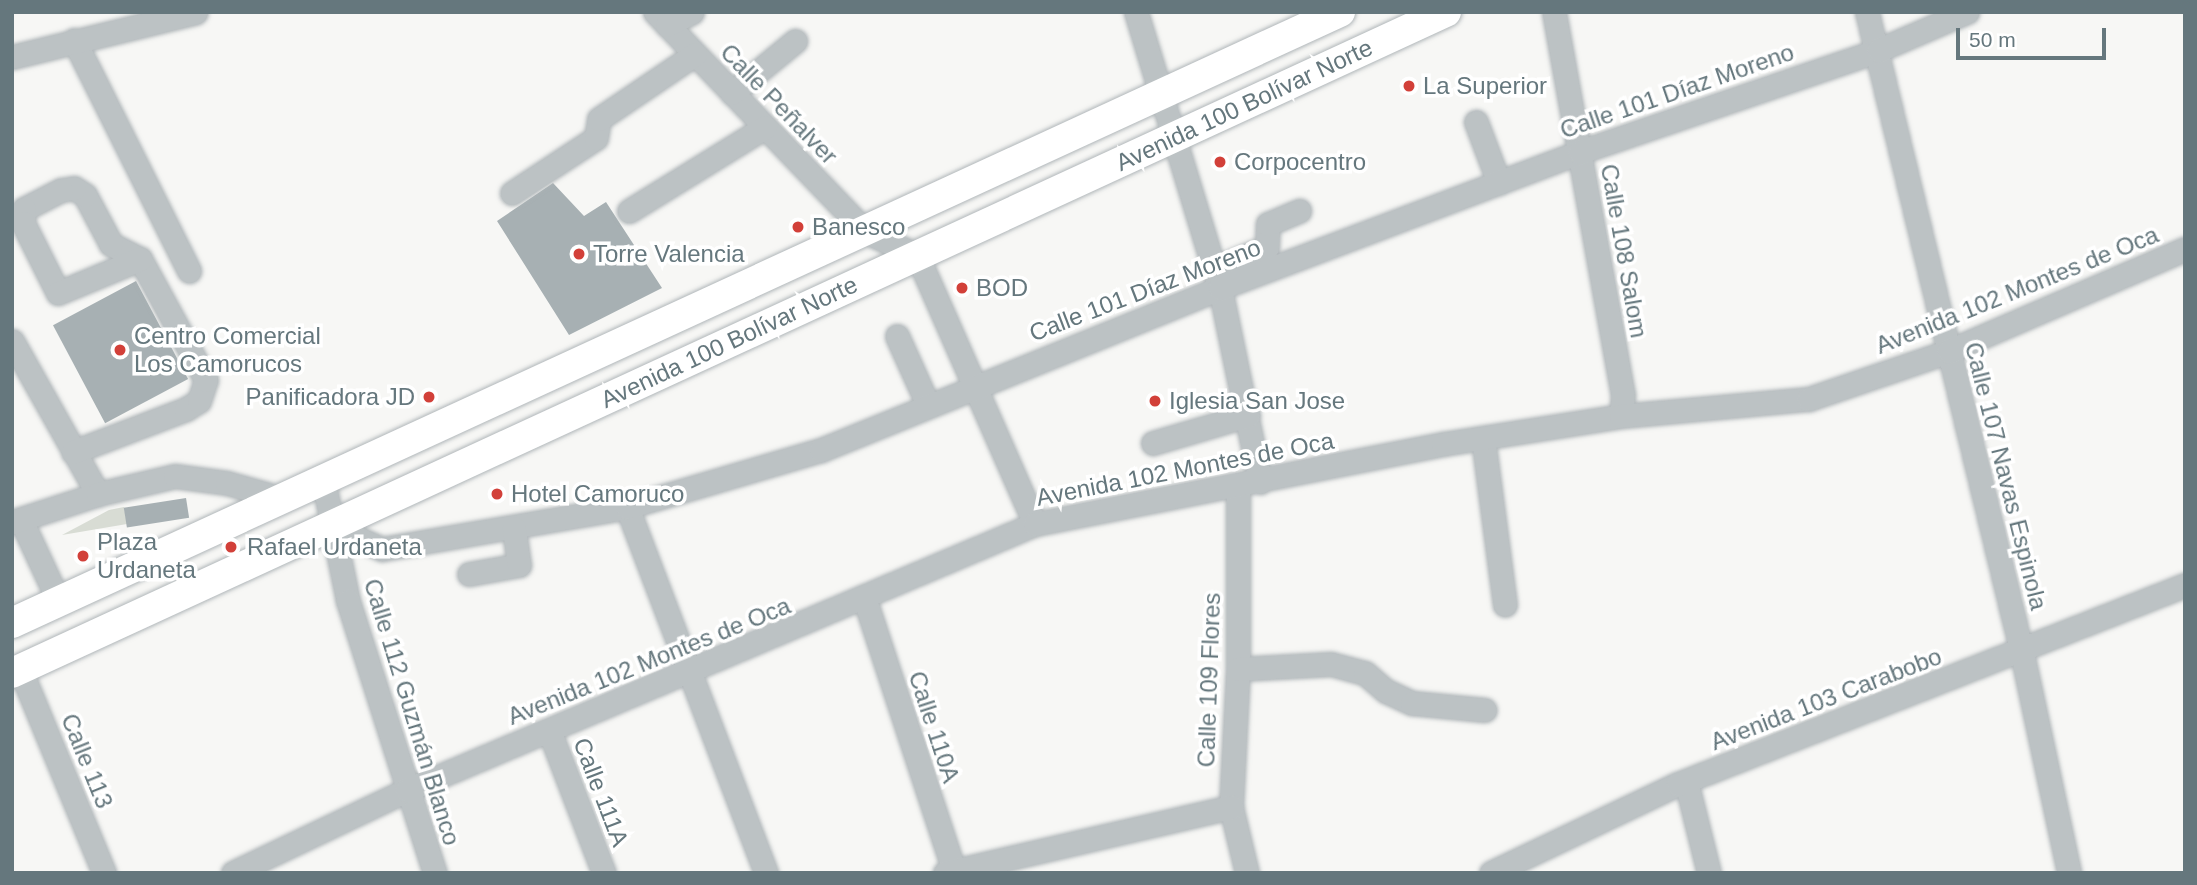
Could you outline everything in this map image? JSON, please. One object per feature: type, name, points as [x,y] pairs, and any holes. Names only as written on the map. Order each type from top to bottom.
[{"type":"main road","name":"Avenida 100 Bolívar Norte","points":[[12,623],[1340,12]]},
{"type":"main road","name":"Avenida 100 Bolívar Norte","points":[[16,671],[1446,12]]},
{"type":"street","points":[[12,57],[195,12]]},
{"type":"street","points":[[661,19],[692,12]]},
{"type":"street","name":"Calle 109 Flores","points":[[1136,12],[1172,138],[1217,278],[1248,415],[1249,484],[1231,807],[1247,873]]},
{"type":"street","name":"Calle 108 Salom","points":[[1554,12],[1623,395],[1621,416]]},
{"type":"street","name":"Calle 107 Navas Espinola","points":[[1867,12],[2022,653],[2069,873]]},
{"type":"street","name":"Calle 101 Díaz Moreno","points":[[330,526],[382,549],[627,508],[821,450],[975,386],[1217,278],[1499,183],[1580,152],[1878,50],[1967,12]]},
{"type":"street","name":"Calle Peñalver","points":[[661,19],[866,232]]},
{"type":"street","points":[[74,40],[189,271]]},
{"type":"street","points":[[732,93],[795,41]]},
{"type":"street","points":[[512,193],[596,138],[599,119],[695,54]]},
{"type":"street","points":[[1476,122],[1499,183]]},
{"type":"street","points":[[629,211],[765,127]]},
{"type":"street","points":[[73,452],[186,409],[205,391],[206,380],[140,259],[111,244],[85,195],[74,188],[24,209],[23,223],[58,293],[140,259]]},
{"type":"street","points":[[1217,278],[1267,247],[1268,224],[1299,211]]},
{"type":"street","points":[[866,232],[917,256],[1035,524]]},
{"type":"street","name":"Avenida 102 Montes de Oca","points":[[233,873],[407,790],[864,600],[1035,524],[1483,438],[1621,416],[1809,399],[1949,352],[2185,249]]},
{"type":"street","points":[[897,336],[928,405]]},
{"type":"street","points":[[12,341],[98,494]]},
{"type":"street","points":[[1153,443],[1248,415]]},
{"type":"street","points":[[1483,438],[1505,605]]},
{"type":"street","points":[[59,602],[17,521],[98,494],[176,476],[227,483],[284,499]]},
{"type":"street","name":"Calle 112 Guzmán Blanco","points":[[323,479],[330,526],[407,790],[435,873]]},
{"type":"street","points":[[627,508],[766,873]]},
{"type":"street","points":[[469,574],[519,565],[514,528]]},
{"type":"street","name":"Avenida 103 Carabobo","points":[[1491,873],[1519,867],[1686,781],[2022,653],[2185,585]]},
{"type":"street","name":"Calle 110A","points":[[864,600],[950,872]]},
{"type":"street","points":[[1238,669],[1331,664],[1365,673],[1386,691],[1412,703],[1485,710]]},
{"type":"street","name":"Calle 113","points":[[16,671],[104,873]]},
{"type":"street","name":"Calle 111A","points":[[549,730],[604,873]]},
{"type":"street","points":[[1686,781],[1709,873]]},
{"type":"street","points":[[950,872],[1231,807]]},
{"type":"shaded area","points":[[124,507],[127,524],[62,535],[109,510]]},
{"type":"building","name":"Torre Valencia","points":[[553,183],[584,216],[606,202],[662,288],[569,335],[497,221]]},
{"type":"building","name":"Centro Comercial Los Camorucos","points":[[136,281],[188,379],[105,423],[53,325]]},
{"type":"building","points":[[186,498],[189,518],[127,528],[124,508]]},
{"type":"place","name":"La Superior","points":[[1409,86]]},
{"type":"place","name":"Corpocentro","points":[[1220,162]]},
{"type":"place","name":"Banesco","points":[[798,227]]},
{"type":"place","name":"Torre Valencia","points":[[579,254]]},
{"type":"place","name":"BOD","points":[[962,288]]},
{"type":"place","name":"Centro Comercial Los Camorucos","points":[[120,350]]},
{"type":"place","name":"Panificadora JD","points":[[429,397]]},
{"type":"place","name":"Iglesia San Jose","points":[[1155,401]]},
{"type":"place","name":"Hotel Camoruco","points":[[497,494]]},
{"type":"place","name":"Rafael Urdaneta","points":[[231,547]]},
{"type":"place","name":"Plaza Urdaneta","points":[[83,556]]}]
